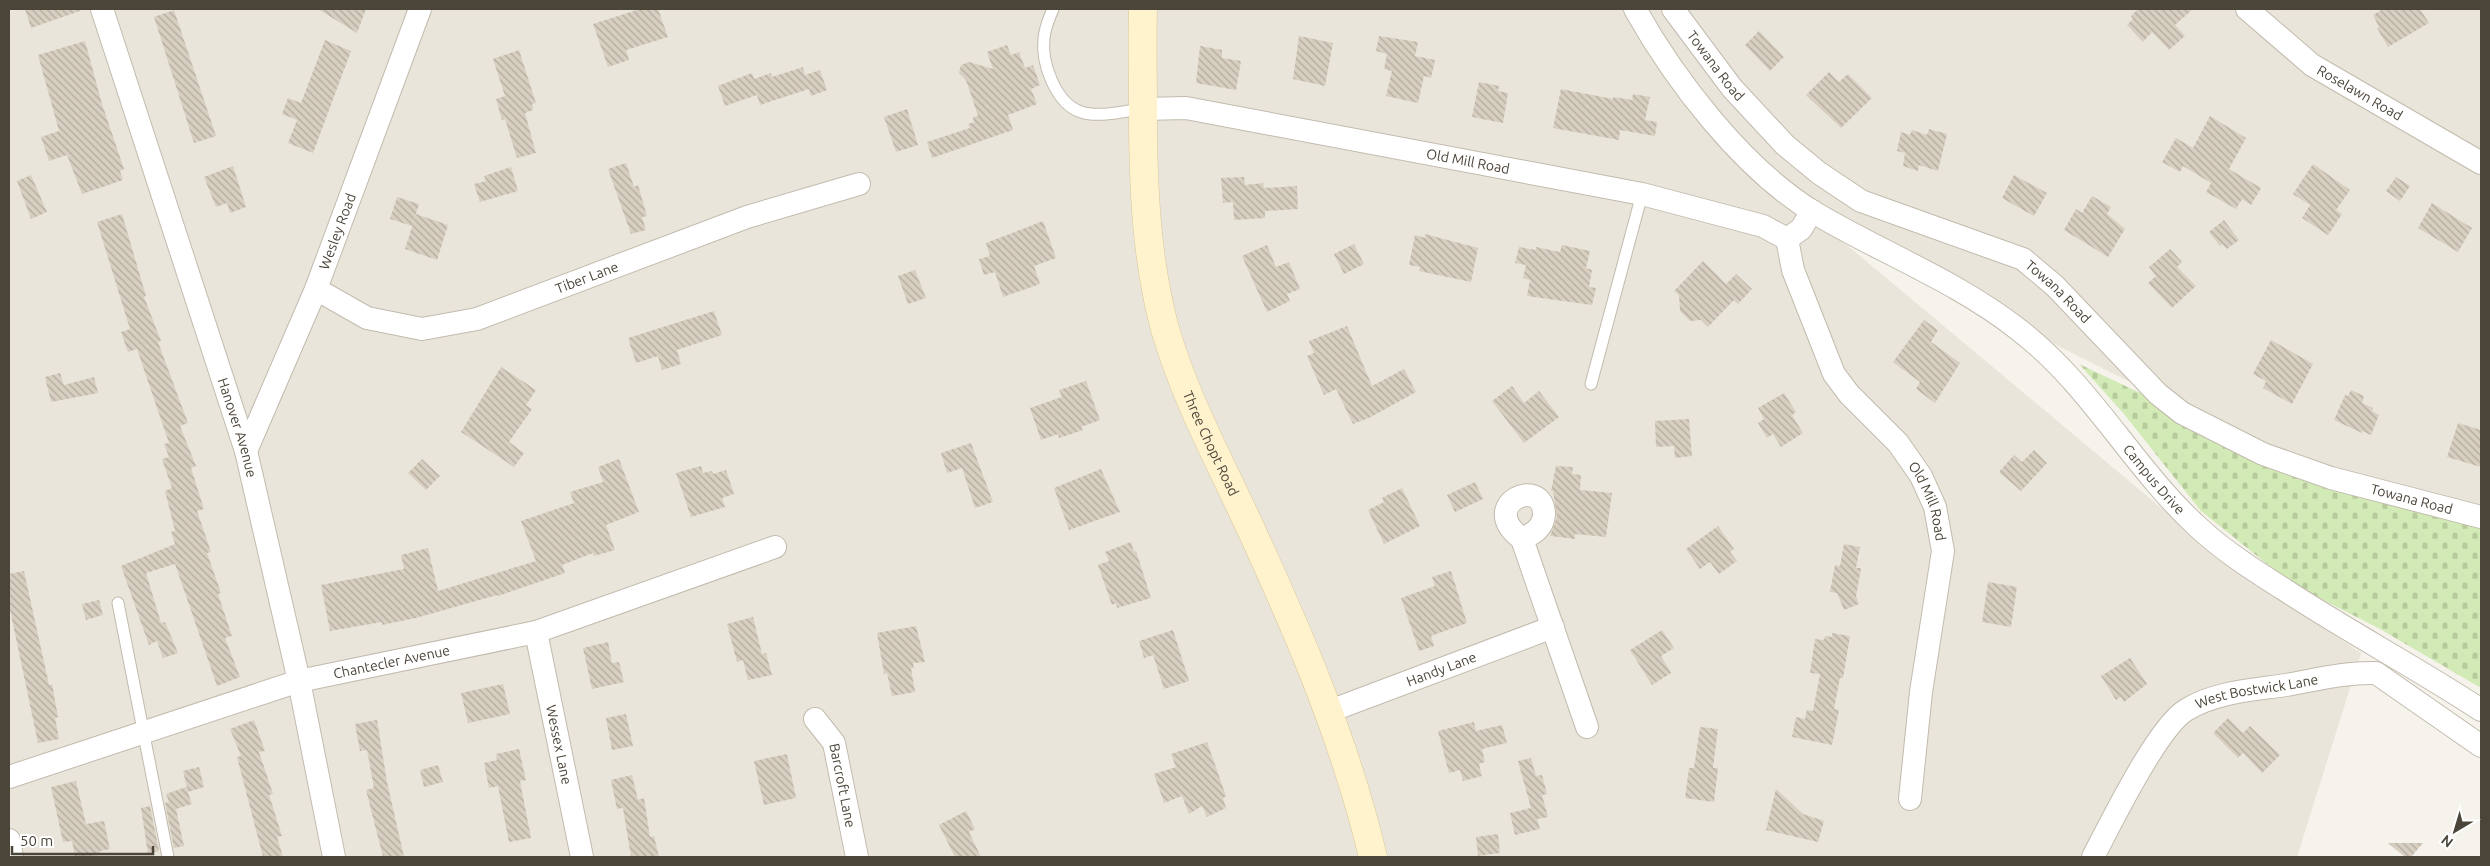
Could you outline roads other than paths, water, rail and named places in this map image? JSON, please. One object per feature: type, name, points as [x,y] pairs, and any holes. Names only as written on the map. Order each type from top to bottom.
[{"type":"main road","name":"Three Chopt Road","points":[[1143,9],[1141,64],[1142,144],[1149,245],[1166,330],[1194,405],[1286,605],[1330,711],[1354,786],[1373,857]]},
{"type":"street","name":"Hanover Avenue","points":[[102,9],[246,451],[299,681],[334,857]]},
{"type":"street","name":"Wesley Road","points":[[246,451],[316,289],[420,9]]},
{"type":"street","points":[[1635,9],[1657,47],[1718,127],[1766,175],[1812,211],[1846,230],[1861,201]]},
{"type":"street","name":"Towana Road","points":[[1674,9],[1732,88],[1785,146],[1819,173],[1861,201],[2023,259],[2055,286],[2158,394],[2206,426],[2263,454],[2330,478],[2481,517]]},
{"type":"street","name":"Roselawn Road","points":[[2248,9],[2312,65],[2481,164]]},
{"type":"street","name":"Old Mill Road","points":[[1143,109],[1186,108],[1642,194],[1763,226],[1787,239],[1793,270],[1834,374],[1849,394],[1898,443],[1921,476],[1936,507],[1943,551],[1921,692],[1910,799]]},
{"type":"street","name":"Tiber Lane","points":[[316,289],[367,318],[422,329],[477,319],[747,217],[858,184]]},
{"type":"street","points":[[1787,239],[1801,229],[1812,211]]},
{"type":"street","name":"Campus Drive","points":[[1846,230],[1966,293],[2019,330],[2078,384],[2142,469],[2174,505],[2202,531],[2244,564],[2481,710]]},
{"type":"street","points":[[1522,539],[1587,727]]},
{"type":"street","name":"Chantecler Avenue","points":[[9,777],[299,681],[536,632],[775,547]]},
{"type":"street","name":"Handy Lane","points":[[1330,711],[1553,627]]},
{"type":"street","name":"Wessex Lane","points":[[536,632],[582,857]]},
{"type":"street","name":"West Bostwick Lane","points":[[2093,857],[2151,752],[2167,728],[2187,710],[2218,697],[2249,690],[2364,673],[2376,673],[2407,664]]},
{"type":"street","points":[[2376,673],[2481,746]]},
{"type":"street","name":"Barcroft Lane","points":[[815,719],[834,743],[857,857]]},
{"type":"street","points":[[9,840],[12,857]]},
{"type":"lane","points":[[1053,9],[1044,39],[1045,52],[1047,66],[1062,99],[1070,107],[1083,113],[1111,113],[1143,109]]},
{"type":"lane","points":[[1591,384],[1642,194]]},
{"type":"lane","points":[[118,603],[168,857]]}]
